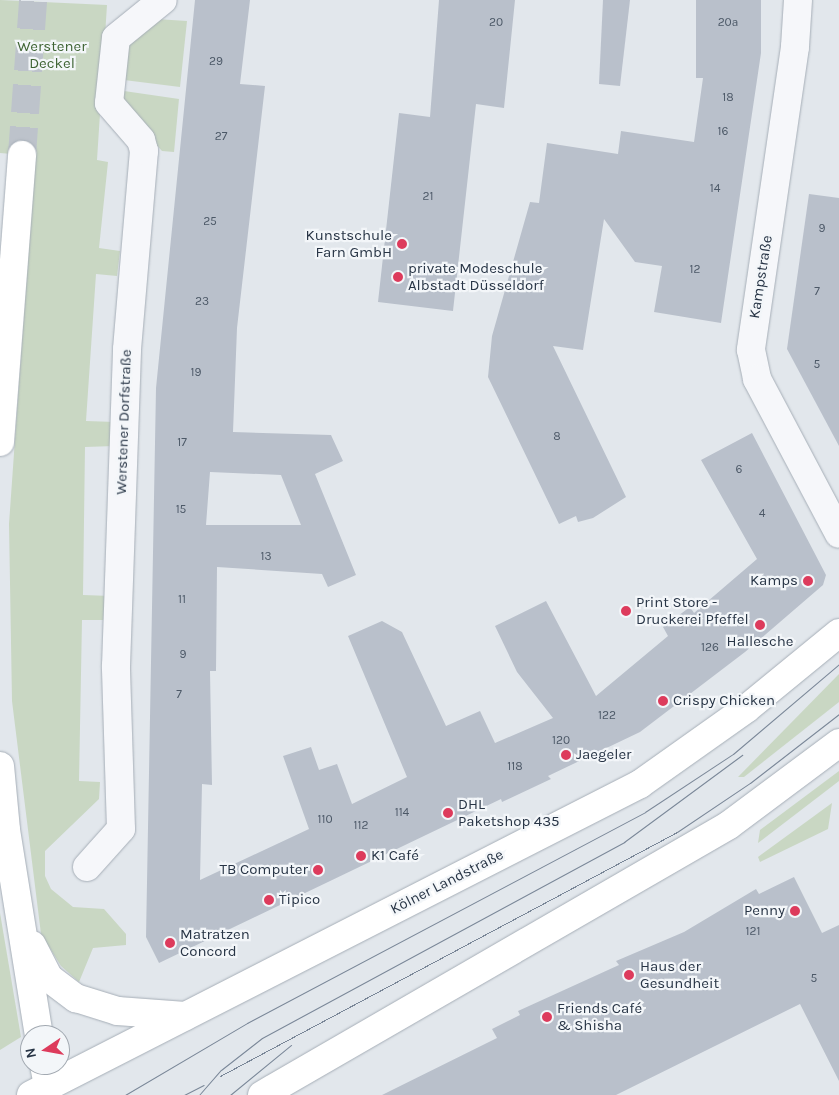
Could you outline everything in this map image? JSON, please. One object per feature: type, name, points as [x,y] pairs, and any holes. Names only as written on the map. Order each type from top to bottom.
[{"type":"main road","points":[[0,442],[22,155]]},
{"type":"main road","name":"Kölner Landstraße","points":[[41,1082],[185,1016],[640,784],[746,709],[839,633]]},
{"type":"main road","points":[[262,1095],[728,824],[839,743]]},
{"type":"main road","points":[[0,766],[19,914],[36,1025]]},
{"type":"main road","points":[[19,914],[49,978],[76,998],[118,1011],[185,1016]]},
{"type":"street","name":"Werstener Dorfstraße","points":[[87,867],[121,829],[116,666],[126,359],[144,151],[141,140],[109,103],[116,38],[163,0]]},
{"type":"street","name":"Kampstraße","points":[[798,0],[795,47],[750,350],[757,379],[839,534]]},
{"type":"green space","name":"Werstener Deckel","points":[[0,0],[107,5],[97,160],[108,162],[99,248],[120,251],[117,276],[96,274],[86,421],[115,422],[114,446],[85,447],[83,595],[111,596],[110,620],[82,620],[79,781],[100,782],[99,799],[45,851],[45,876],[51,889],[73,907],[104,909],[126,934],[126,945],[93,948],[79,982],[61,966],[41,934],[12,701],[9,524],[35,156],[0,153]]},
{"type":"green space","points":[[156,19],[187,21],[180,87],[124,80],[130,38]]},
{"type":"green space","points":[[124,91],[179,99],[174,152],[162,151],[121,105]]},
{"type":"green space","points":[[839,674],[839,702],[744,777],[738,777]]},
{"type":"green space","points":[[839,771],[839,781],[758,843],[760,830]]},
{"type":"green space","points":[[832,803],[828,829],[760,862],[758,857]]},
{"type":"green space","points":[[0,913],[20,1038],[0,1050]]},
{"type":"building","points":[[195,0],[250,0],[240,84],[265,86],[237,328],[233,432],[331,435],[343,461],[315,474],[356,575],[328,587],[322,574],[217,567],[216,671],[210,671],[212,785],[202,784],[200,880],[309,829],[283,756],[311,747],[319,770],[337,764],[352,804],[407,777],[348,636],[382,621],[402,632],[446,726],[480,711],[495,743],[553,718],[517,672],[495,626],[546,601],[596,696],[668,636],[663,627],[690,607],[694,613],[757,559],[701,460],[752,433],[826,575],[823,585],[745,652],[640,732],[548,776],[551,779],[502,802],[501,799],[159,963],[146,937],[156,388]],"holes":[[[210,472],[281,475],[301,525],[206,525]]]},
{"type":"building","points":[[439,0],[515,0],[504,108],[476,104],[453,311],[378,302],[399,113],[430,117]]},
{"type":"building","points":[[603,0],[630,0],[620,86],[599,84]]},
{"type":"building","points":[[696,0],[761,0],[761,53],[721,323],[654,312],[662,266],[635,262],[604,219],[583,350],[553,346],[626,497],[593,518],[578,522],[576,516],[559,524],[488,377],[492,336],[530,202],[539,203],[547,143],[618,154],[621,131],[694,142],[703,78],[696,78]]},
{"type":"building","points":[[809,194],[839,198],[839,446],[787,349]]},
{"type":"building","points":[[794,877],[822,933],[839,925],[839,1081],[800,1004],[616,1095],[382,1095],[497,1038],[492,1029],[520,1015],[518,1011],[619,965],[616,961],[684,932],[756,889],[759,894]]},
{"type":"tunnel","points":[[22,155],[33,0]]},
{"type":"tram line","points":[[125,1095],[247,1023],[645,812],[733,754],[839,664]]},
{"type":"tram line","points":[[220,1076],[677,832],[750,783],[839,714]]},
{"type":"tram line","points":[[199,1095],[221,1070],[262,1038],[624,842],[742,755]]},
{"type":"tram line","points":[[230,1095],[291,1045]]},
{"type":"tram line","points":[[184,1095],[204,1085]]},
{"type":"place","name":"Kunstschule Farn GmbH","points":[[402,244]]},
{"type":"place","name":"private Modeschule Albstadt Düsseldorf","points":[[398,277]]},
{"type":"place","name":"Kamps","points":[[808,581]]},
{"type":"place","name":"Print Store - Druckerei Pfeffel","points":[[626,611]]},
{"type":"place","name":"Hallesche","points":[[760,625]]},
{"type":"place","name":"Crispy Chicken","points":[[663,701]]},
{"type":"place","name":"Jaegeler","points":[[566,755]]},
{"type":"place","name":"DHL Paketshop 435","points":[[448,813]]},
{"type":"place","name":"K1 Café","points":[[361,856]]},
{"type":"place","name":"TB Computer","points":[[318,870]]},
{"type":"place","name":"Tipico","points":[[269,900]]},
{"type":"place","name":"Penny","points":[[795,911]]},
{"type":"place","name":"Matratzen Concord","points":[[170,943]]},
{"type":"place","name":"Haus der Gesundheit","points":[[629,975]]},
{"type":"place","name":"Friends Café & Shisha","points":[[547,1017]]}]
